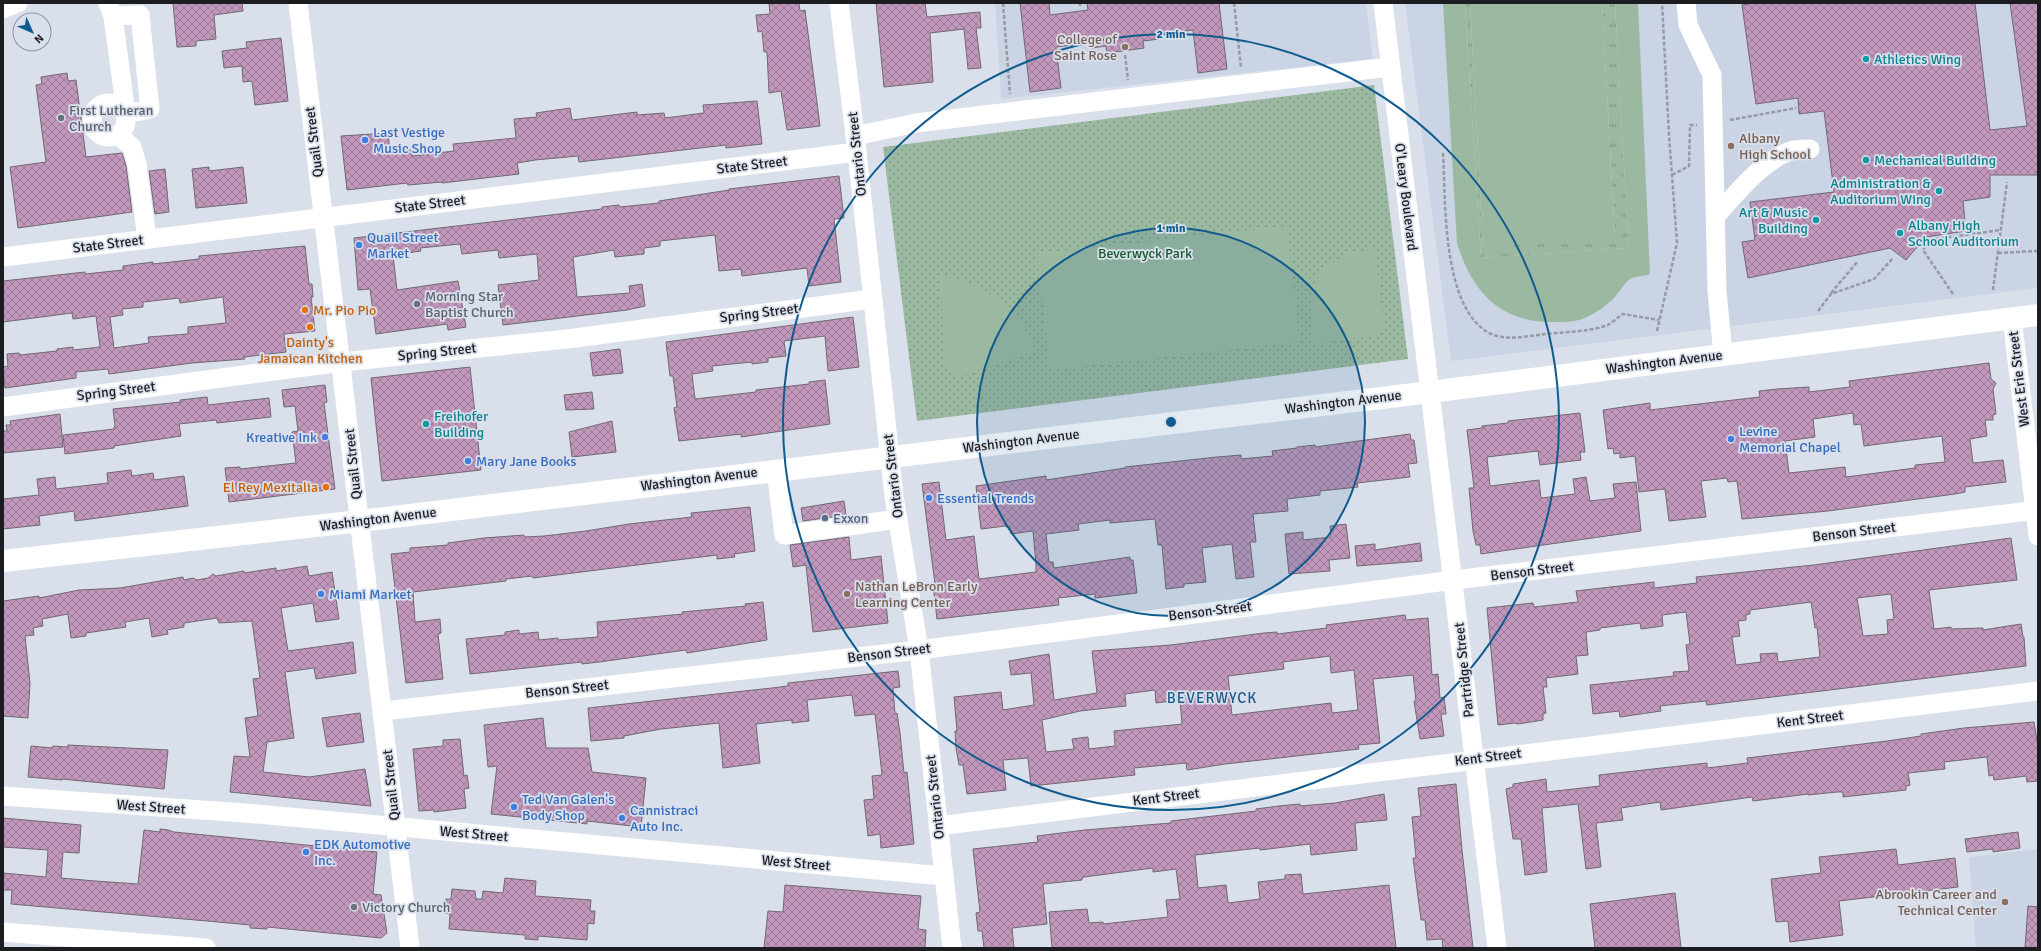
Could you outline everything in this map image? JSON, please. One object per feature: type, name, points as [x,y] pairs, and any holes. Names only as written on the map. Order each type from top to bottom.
[{"type":"main road","name":"Washington Avenue","points":[[3,561],[360,521],[1431,392],[2038,315]]},
{"type":"street","points":[[3,9],[18,3]]},
{"type":"street","name":"Quail Street","points":[[298,3],[322,217],[342,362],[410,948]]},
{"type":"street","name":"Ontario Street","points":[[839,3],[898,519],[919,650],[952,948]]},
{"type":"street","name":"O'Leary Boulevard","points":[[1383,3],[1431,392]]},
{"type":"street","points":[[1686,3],[1688,24],[1712,75],[1717,291],[1722,355]]},
{"type":"street","points":[[126,114],[119,106],[109,103],[99,107],[92,116],[93,127],[101,136],[113,138],[126,126],[126,114],[111,9],[140,15],[150,109],[126,114]]},
{"type":"street","name":"State Street","points":[[3,257],[322,217],[856,144],[916,123],[1390,66]]},
{"type":"street","points":[[118,135],[132,148],[137,164],[147,239]]},
{"type":"street","points":[[1716,216],[1748,180],[1776,160],[1794,150],[1810,149]]},
{"type":"street","name":"Spring Street","points":[[3,407],[342,362],[567,339],[872,299]]},
{"type":"street","name":"West Erie Street","points":[[2012,318],[2038,536]]},
{"type":"street","name":"Partridge Street","points":[[1431,392],[1497,948]]},
{"type":"street","points":[[776,470],[784,535],[898,519]]},
{"type":"street","name":"Benson Street","points":[[383,711],[919,650],[1454,580],[2036,511]]},
{"type":"street","name":"Kent Street","points":[[938,826],[1474,759],[2038,691]]},
{"type":"street","name":"West Street","points":[[3,796],[245,813],[396,828],[944,876]]},
{"type":"street","points":[[3,932],[206,948]]},
{"type":"path","points":[[1003,3],[1011,112]]},
{"type":"path","points":[[1234,3],[1243,84]]},
{"type":"path","points":[[1657,331],[1678,244],[1669,135],[1662,3]]},
{"type":"path","points":[[1125,55],[1130,98]]},
{"type":"path","points":[[1443,153],[1452,276],[1463,303],[1476,323],[1492,334],[1513,338],[1584,330],[1608,325],[1623,314],[1659,320]]},
{"type":"path","points":[[1993,290],[2007,182]]},
{"type":"path","points":[[1953,294],[1923,250],[1928,240],[2001,230]]},
{"type":"path","points":[[1998,253],[2038,251]]},
{"type":"path","points":[[1831,294],[1874,279],[1893,258]]},
{"type":"path","points":[[1818,311],[1858,260]]},
{"type":"shaded area","points":[[995,3],[1366,3],[1373,59],[1001,99]]},
{"type":"shaded area","name":"Albany High School","points":[[1405,3],[2038,3],[2038,288],[1451,361]]},
{"type":"shaded area","name":"Abrookin Career and Technical Center","points":[[2038,849],[2038,948],[1976,948],[1969,857]]},
{"type":"green space","points":[[1443,3],[1465,3],[1481,258],[1626,248],[1628,237],[1615,3],[1638,3],[1650,274],[1630,279],[1611,301],[1587,317],[1567,322],[1554,322],[1535,321],[1518,317],[1491,301],[1480,290],[1463,261],[1457,243]]},
{"type":"green space","points":[[1465,3],[1470,3],[1483,247],[1615,238],[1602,3],[1615,3],[1628,237],[1626,248],[1481,258]]},
{"type":"green space","points":[[1470,3],[1602,3],[1615,239],[1483,247]]},
{"type":"green space","name":"Beverwyck Park","points":[[1374,85],[1408,359],[917,421],[883,147]]},
{"type":"green space","points":[[1287,226],[1300,342],[1050,370],[1037,254]]},
{"type":"green space","points":[[1375,249],[1384,327],[1374,336],[1313,344],[1310,297],[1316,281],[1324,268],[1347,253]]},
{"type":"green space","points":[[940,275],[957,279],[972,285],[999,300],[1020,322],[1029,335],[1036,351],[957,377],[945,368]]},
{"type":"building","points":[[173,3],[242,3],[243,11],[214,15],[216,39],[196,41],[196,46],[177,47]]},
{"type":"building","points":[[769,3],[799,3],[800,11],[805,10],[820,126],[787,130],[781,91],[769,93],[767,52],[764,52],[762,31],[758,32],[756,15],[770,14]]},
{"type":"building","points":[[876,3],[925,3],[927,17],[980,12],[981,28],[976,28],[981,68],[968,69],[964,29],[930,33],[933,82],[884,87]]},
{"type":"building","name":"College of Saint Rose","points":[[1020,3],[1049,3],[1050,15],[1088,10],[1087,3],[1219,3],[1227,69],[1198,73],[1193,30],[1158,34],[1159,39],[1143,41],[1144,48],[1107,53],[1106,46],[1091,48],[1090,43],[1056,47],[1061,88],[1030,92]]},
{"type":"building","points":[[1755,3],[1975,3],[1990,130],[2027,126],[2010,3],[2038,3],[2038,175],[1990,175],[1990,197],[1963,201],[1966,231],[1926,237],[1906,260],[1890,248],[1748,278],[1742,242],[1755,240],[1750,202],[1834,192],[1824,111],[1799,114],[1798,98],[1756,104],[1742,5]]},
{"type":"building","points":[[281,38],[288,101],[255,105],[252,81],[243,82],[242,66],[224,68],[222,51],[247,48],[246,42]]},
{"type":"building","name":"First Lutheran Church","points":[[67,73],[68,81],[76,80],[86,157],[122,153],[126,166],[132,212],[18,228],[10,167],[46,162],[36,85],[42,84],[41,77]]},
{"type":"building","points":[[757,101],[762,144],[726,148],[726,145],[579,162],[578,156],[535,160],[517,163],[519,174],[442,183],[408,185],[407,183],[347,190],[341,136],[388,133],[390,152],[411,150],[412,156],[454,151],[453,144],[516,138],[514,119],[537,117],[536,113],[570,108],[572,120],[637,112],[637,115],[664,113],[665,118],[704,113],[703,105]]},
{"type":"building","points":[[209,167],[209,171],[243,167],[247,203],[196,208],[192,169]]},
{"type":"building","points":[[165,169],[169,212],[155,214],[149,171]]},
{"type":"building","points":[[839,176],[844,218],[834,219],[841,282],[809,286],[807,268],[742,276],[741,269],[719,271],[715,235],[660,241],[660,246],[644,248],[644,254],[615,257],[614,250],[573,257],[577,297],[630,293],[629,286],[642,284],[645,306],[627,310],[503,325],[498,285],[539,280],[537,254],[499,258],[498,250],[462,254],[460,244],[420,248],[421,251],[393,255],[397,290],[458,281],[466,327],[448,330],[447,324],[376,334],[370,289],[358,290],[354,238],[602,209],[602,207],[619,205],[620,207],[659,203],[659,201],[729,189]]},
{"type":"building","points":[[305,246],[309,284],[312,284],[313,297],[311,297],[315,331],[284,334],[286,352],[244,357],[245,359],[192,363],[109,374],[108,369],[76,372],[76,378],[5,388],[3,367],[8,366],[7,354],[19,353],[20,355],[57,351],[57,349],[73,347],[73,350],[100,347],[96,316],[73,319],[72,313],[3,322],[3,281],[85,272],[85,274],[123,270],[123,266],[153,262],[153,264],[199,259],[199,256]],"holes":[[[223,297],[226,323],[188,327],[188,334],[148,337],[149,343],[114,348],[110,317],[123,315],[122,309],[143,307],[143,302],[179,298],[180,303]]]},
{"type":"building","points":[[853,317],[859,367],[828,371],[825,336],[784,341],[786,356],[768,358],[768,362],[712,366],[713,371],[692,374],[695,399],[756,392],[756,390],[809,384],[809,382],[825,380],[830,424],[741,437],[741,434],[679,441],[674,408],[677,407],[673,376],[670,376],[666,342]]},
{"type":"building","points":[[620,349],[623,373],[593,376],[590,353]]},
{"type":"building","points":[[1989,363],[1991,379],[1996,383],[1993,389],[1996,414],[1993,415],[1993,420],[1985,420],[1987,436],[1970,439],[1973,463],[2003,460],[2006,482],[1965,487],[1965,492],[1955,494],[1828,511],[1742,519],[1737,481],[1728,482],[1727,478],[1701,481],[1706,517],[1669,521],[1665,489],[1639,492],[1635,456],[1620,458],[1620,453],[1614,454],[1613,448],[1608,449],[1603,410],[1650,403],[1650,410],[1760,397],[1759,391],[1778,389],[1809,387],[1809,392],[1850,387],[1849,381]],"holes":[[[1853,413],[1854,425],[1861,424],[1864,446],[1942,436],[1945,462],[1915,465],[1915,468],[1846,477],[1845,467],[1789,473],[1785,441],[1815,437],[1813,419]]]},
{"type":"building","name":"Freihofer Building","points":[[470,367],[481,470],[382,481],[371,378]]},
{"type":"building","points":[[325,385],[327,402],[324,403],[335,489],[229,502],[225,468],[240,467],[240,469],[296,463],[292,432],[298,431],[295,406],[284,407],[282,390]]},
{"type":"building","points":[[592,392],[594,409],[566,410],[564,395]]},
{"type":"building","points":[[207,397],[208,405],[269,398],[271,417],[217,423],[216,420],[179,424],[181,436],[114,446],[114,448],[65,454],[63,435],[114,429],[113,409],[181,402],[180,400]]},
{"type":"building","points":[[1580,413],[1585,452],[1580,452],[1581,460],[1540,465],[1538,451],[1487,457],[1490,486],[1539,480],[1541,498],[1575,494],[1573,479],[1586,477],[1590,501],[1615,498],[1613,484],[1636,482],[1641,531],[1481,554],[1480,545],[1476,545],[1473,531],[1469,488],[1474,488],[1467,430],[1482,428],[1482,426],[1508,423],[1508,421]]},
{"type":"building","points":[[60,414],[63,447],[3,453],[3,431],[7,431],[6,425],[11,425],[10,421]]},
{"type":"building","points":[[612,421],[616,452],[572,457],[569,432]]},
{"type":"building","points":[[1410,434],[1411,440],[1414,440],[1417,463],[1408,464],[1410,477],[1357,483],[1358,487],[1320,491],[1320,495],[1287,499],[1288,511],[1253,514],[1256,542],[1250,542],[1254,577],[1236,579],[1232,544],[1202,548],[1206,582],[1184,584],[1184,587],[1166,589],[1162,545],[1158,545],[1155,519],[1110,523],[1110,520],[1078,524],[1079,530],[1046,534],[1049,562],[1053,562],[1054,568],[1130,557],[1130,560],[1133,560],[1137,593],[1095,598],[1095,594],[1058,598],[1059,605],[937,619],[933,585],[935,584],[922,484],[939,482],[946,540],[974,536],[979,579],[1036,572],[1036,564],[1033,531],[1011,534],[1010,527],[1006,526],[981,529],[976,486],[1046,476],[1046,480],[1125,467],[1217,457],[1241,455],[1241,459],[1273,456],[1272,451],[1315,445],[1315,447]]},
{"type":"building","points":[[131,470],[132,476],[153,473],[154,480],[184,476],[188,506],[75,521],[74,511],[39,516],[40,525],[3,529],[3,499],[39,495],[37,479],[55,477],[56,489],[108,483],[107,473]]},
{"type":"building","points":[[844,501],[846,515],[803,521],[801,508]]},
{"type":"building","points":[[750,507],[755,551],[734,554],[735,557],[717,559],[717,555],[533,578],[532,576],[506,579],[506,581],[413,592],[415,622],[440,619],[441,633],[438,634],[443,679],[406,683],[391,554],[410,552],[410,548],[448,545],[448,543],[484,538],[524,535],[524,537],[544,536],[692,517],[691,513]]},
{"type":"building","points":[[1346,524],[1350,558],[1329,560],[1330,571],[1289,574],[1285,534],[1303,532],[1303,540],[1331,537],[1330,526]]},
{"type":"building","name":"Nathan LeBron Early Learning Center","points":[[849,537],[851,560],[881,556],[888,623],[813,632],[806,565],[793,567],[790,545]]},
{"type":"building","points":[[2011,538],[2017,580],[1929,590],[1934,629],[1951,627],[1951,629],[1983,628],[1983,630],[2021,624],[2024,637],[2026,666],[1707,705],[1706,701],[1660,706],[1661,711],[1620,717],[1619,711],[1593,714],[1590,685],[1674,676],[1673,672],[1689,671],[1686,645],[1690,644],[1686,612],[1662,615],[1663,626],[1641,629],[1640,623],[1600,628],[1600,630],[1586,632],[1588,655],[1576,656],[1578,674],[1546,678],[1547,687],[1543,687],[1546,713],[1543,714],[1543,720],[1518,724],[1498,725],[1487,608],[1533,603],[1534,607],[1578,602],[1576,591],[1654,582],[1654,588],[1697,583],[1696,577],[1814,565]],"holes":[[[1891,594],[1894,619],[1887,620],[1888,634],[1863,636],[1857,598]],[[1811,602],[1815,628],[1817,627],[1820,657],[1778,662],[1777,653],[1760,654],[1761,662],[1736,665],[1732,637],[1740,636],[1738,621],[1746,620],[1746,615],[1750,614],[1750,610]]]},
{"type":"building","points":[[1420,543],[1422,561],[1357,566],[1355,546],[1375,544],[1375,550]]},
{"type":"building","points":[[307,566],[309,576],[332,572],[339,619],[316,622],[313,603],[281,608],[288,651],[353,642],[356,673],[316,679],[314,668],[285,672],[294,738],[267,742],[263,772],[309,777],[365,769],[371,806],[230,792],[234,756],[250,757],[245,718],[258,716],[253,679],[260,678],[252,621],[219,623],[217,618],[184,623],[184,627],[167,630],[168,634],[152,637],[149,618],[125,622],[126,627],[86,633],[86,636],[71,638],[68,614],[42,619],[43,626],[33,628],[34,635],[25,636],[30,683],[28,718],[3,716],[3,601],[39,596],[39,598],[79,590],[120,588],[183,577],[184,580],[193,578],[197,580],[208,578],[213,574],[216,576],[244,571],[244,573],[276,568],[276,571]]},
{"type":"building","points":[[763,602],[767,640],[687,653],[686,650],[582,664],[582,662],[470,674],[466,639],[505,635],[505,632],[519,630],[519,634],[538,632],[539,640],[598,637],[597,622],[683,614],[682,612],[746,606],[745,604]]},
{"type":"building","points":[[1405,615],[1406,620],[1428,618],[1432,675],[1438,674],[1440,698],[1444,697],[1446,714],[1441,714],[1444,736],[1420,739],[1414,701],[1416,701],[1413,675],[1373,679],[1380,743],[1358,745],[1359,749],[1225,764],[1187,770],[1186,763],[1134,768],[1135,775],[1031,786],[1028,758],[1003,760],[1006,790],[967,794],[963,765],[959,765],[956,748],[955,731],[957,731],[954,697],[1001,692],[1003,710],[1034,705],[1031,673],[1011,675],[1009,661],[1049,654],[1054,700],[1097,693],[1092,651],[1171,645],[1264,633],[1277,632],[1277,634],[1327,628],[1326,625]],"holes":[[[1330,656],[1331,673],[1354,670],[1358,710],[1332,713],[1331,703],[1232,715],[1228,676],[1284,669],[1283,662]],[[1155,690],[1156,703],[1180,700],[1182,724],[1114,731],[1115,746],[1089,749],[1088,737],[1072,739],[1074,749],[1046,752],[1042,720],[1080,711],[1126,706],[1125,694]]]},
{"type":"building","points":[[898,671],[900,687],[893,688],[895,714],[897,713],[904,773],[907,772],[914,844],[881,848],[880,834],[868,836],[864,800],[874,799],[872,776],[882,775],[879,748],[875,714],[855,716],[852,695],[807,700],[809,721],[792,723],[792,720],[756,724],[760,763],[723,768],[719,723],[661,729],[624,736],[624,738],[591,741],[588,708],[772,688],[788,686],[788,683]]},
{"type":"building","points":[[360,713],[364,742],[327,747],[322,718]]},
{"type":"building","points":[[543,718],[546,748],[588,748],[592,772],[646,778],[641,827],[587,821],[587,824],[491,814],[497,766],[488,767],[484,725]]},
{"type":"building","points":[[2034,722],[2038,747],[2038,781],[2027,782],[2026,776],[1994,780],[1993,775],[1989,776],[1987,757],[1944,762],[1945,769],[1908,773],[1910,785],[1906,786],[1906,790],[1843,797],[1843,792],[1837,792],[1753,801],[1752,797],[1661,810],[1660,802],[1621,808],[1623,820],[1596,823],[1601,867],[1586,869],[1578,804],[1542,808],[1547,872],[1525,875],[1521,839],[1513,839],[1506,789],[1513,787],[1513,784],[1546,779],[1547,792],[1600,786],[1599,775],[1707,763],[1707,768],[1748,763],[1747,758],[1887,741],[1921,736],[1921,734],[1964,728]]},
{"type":"building","points":[[460,739],[464,776],[467,775],[469,788],[464,789],[466,808],[434,812],[434,810],[419,811],[413,749],[443,746],[443,740]]},
{"type":"building","points":[[68,745],[168,750],[164,789],[28,777],[31,746],[52,748],[53,746],[67,747]]},
{"type":"building","points":[[1456,784],[1473,948],[1443,948],[1442,939],[1427,940],[1425,920],[1421,920],[1413,858],[1416,858],[1412,817],[1421,816],[1418,788]]},
{"type":"building","points":[[1384,794],[1387,820],[1355,823],[1357,850],[1311,855],[1310,844],[1260,850],[1260,848],[1195,855],[1198,888],[1226,885],[1228,903],[1260,899],[1258,882],[1285,879],[1285,875],[1301,874],[1303,894],[1389,885],[1396,948],[1052,948],[1049,912],[1087,909],[1089,923],[1103,922],[1103,924],[1168,917],[1166,900],[1180,899],[1176,869],[1153,872],[1153,868],[1084,877],[1082,880],[1043,884],[1047,924],[1012,928],[1014,948],[984,948],[982,931],[978,931],[976,913],[980,912],[973,849],[1038,842],[1037,836],[1085,830],[1171,823],[1171,821],[1256,811],[1256,809],[1300,804],[1300,806],[1335,803]]},
{"type":"building","points":[[3,818],[81,825],[79,853],[63,852],[61,878],[138,884],[144,830],[160,832],[160,829],[174,832],[377,852],[373,894],[381,895],[387,933],[381,938],[267,927],[267,929],[250,928],[250,925],[11,904],[12,890],[3,890],[3,873],[46,877],[48,850],[3,847]]},
{"type":"building","points":[[2018,832],[2020,848],[1993,852],[1993,849],[1967,852],[1965,839]]},
{"type":"building","points":[[1896,849],[1898,865],[1955,858],[1958,887],[1839,901],[1843,935],[1790,942],[1788,921],[1776,922],[1771,879],[1821,873],[1819,857]]},
{"type":"building","points":[[505,878],[536,881],[535,896],[591,900],[590,911],[595,911],[594,924],[588,923],[587,940],[538,936],[538,940],[525,939],[525,935],[449,929],[450,914],[445,913],[446,899],[451,899],[452,889],[475,891],[476,899],[482,899],[483,891],[503,893]]},
{"type":"building","points":[[785,885],[921,896],[918,929],[926,930],[925,948],[764,948],[768,911],[783,912]]},
{"type":"building","points":[[1675,893],[1681,948],[1595,948],[1590,904]]},
{"type":"building","name":"Abrookin Career and Technical Center","points":[[2028,906],[2038,907],[2038,948],[2025,948]]},
{"type":"place","name":"College of Saint Rose","points":[[1125,47]]},
{"type":"place","name":"Athletics Wing","points":[[1866,59]]},
{"type":"place","name":"First Lutheran Church","points":[[61,118]]},
{"type":"place","name":"Last Vestige Music Shop","points":[[365,140]]},
{"type":"place","name":"Albany High School","points":[[1731,146]]},
{"type":"place","name":"Mechanical Building","points":[[1866,160]]},
{"type":"place","name":"Administration & Auditorium Wing","points":[[1939,191]]},
{"type":"place","name":"Art & Music Building","points":[[1816,220]]},
{"type":"place","name":"Albany High School Auditorium","points":[[1900,233]]},
{"type":"place","name":"Quail Street Market","points":[[359,245]]},
{"type":"place","name":"Morning Star Baptist Church","points":[[417,304]]},
{"type":"place","name":"Mr. Pio Pio","points":[[305,310]]},
{"type":"place","name":"Dainty's Jamaican Kitchen","points":[[310,327]]},
{"type":"place","name":"Freihofer Building","points":[[426,424]]},
{"type":"place","name":"Kreative Ink","points":[[325,437]]},
{"type":"place","name":"Levine Memorial Chapel","points":[[1731,439]]},
{"type":"place","name":"Mary Jane Books","points":[[468,461]]},
{"type":"place","name":"El Rey Mexitalia","points":[[326,487]]},
{"type":"place","name":"Essential Trends","points":[[929,498]]},
{"type":"place","name":"Exxon","points":[[825,518]]},
{"type":"place","name":"Miami Market","points":[[321,594]]},
{"type":"place","name":"Nathan LeBron Early Learning Center","points":[[847,594]]},
{"type":"place","name":"Ted Van Galen's Body Shop","points":[[514,807]]},
{"type":"place","name":"Cannistraci Auto Inc.","points":[[622,818]]},
{"type":"place","name":"EDK Automotive Inc.","points":[[306,852]]},
{"type":"place","name":"Abrookin Career and Technical Center","points":[[2005,902]]},
{"type":"place","name":"Victory Church","points":[[354,907]]},
{"type":"district","name":"BEVERWYCK","points":[[1212,698]]}]
